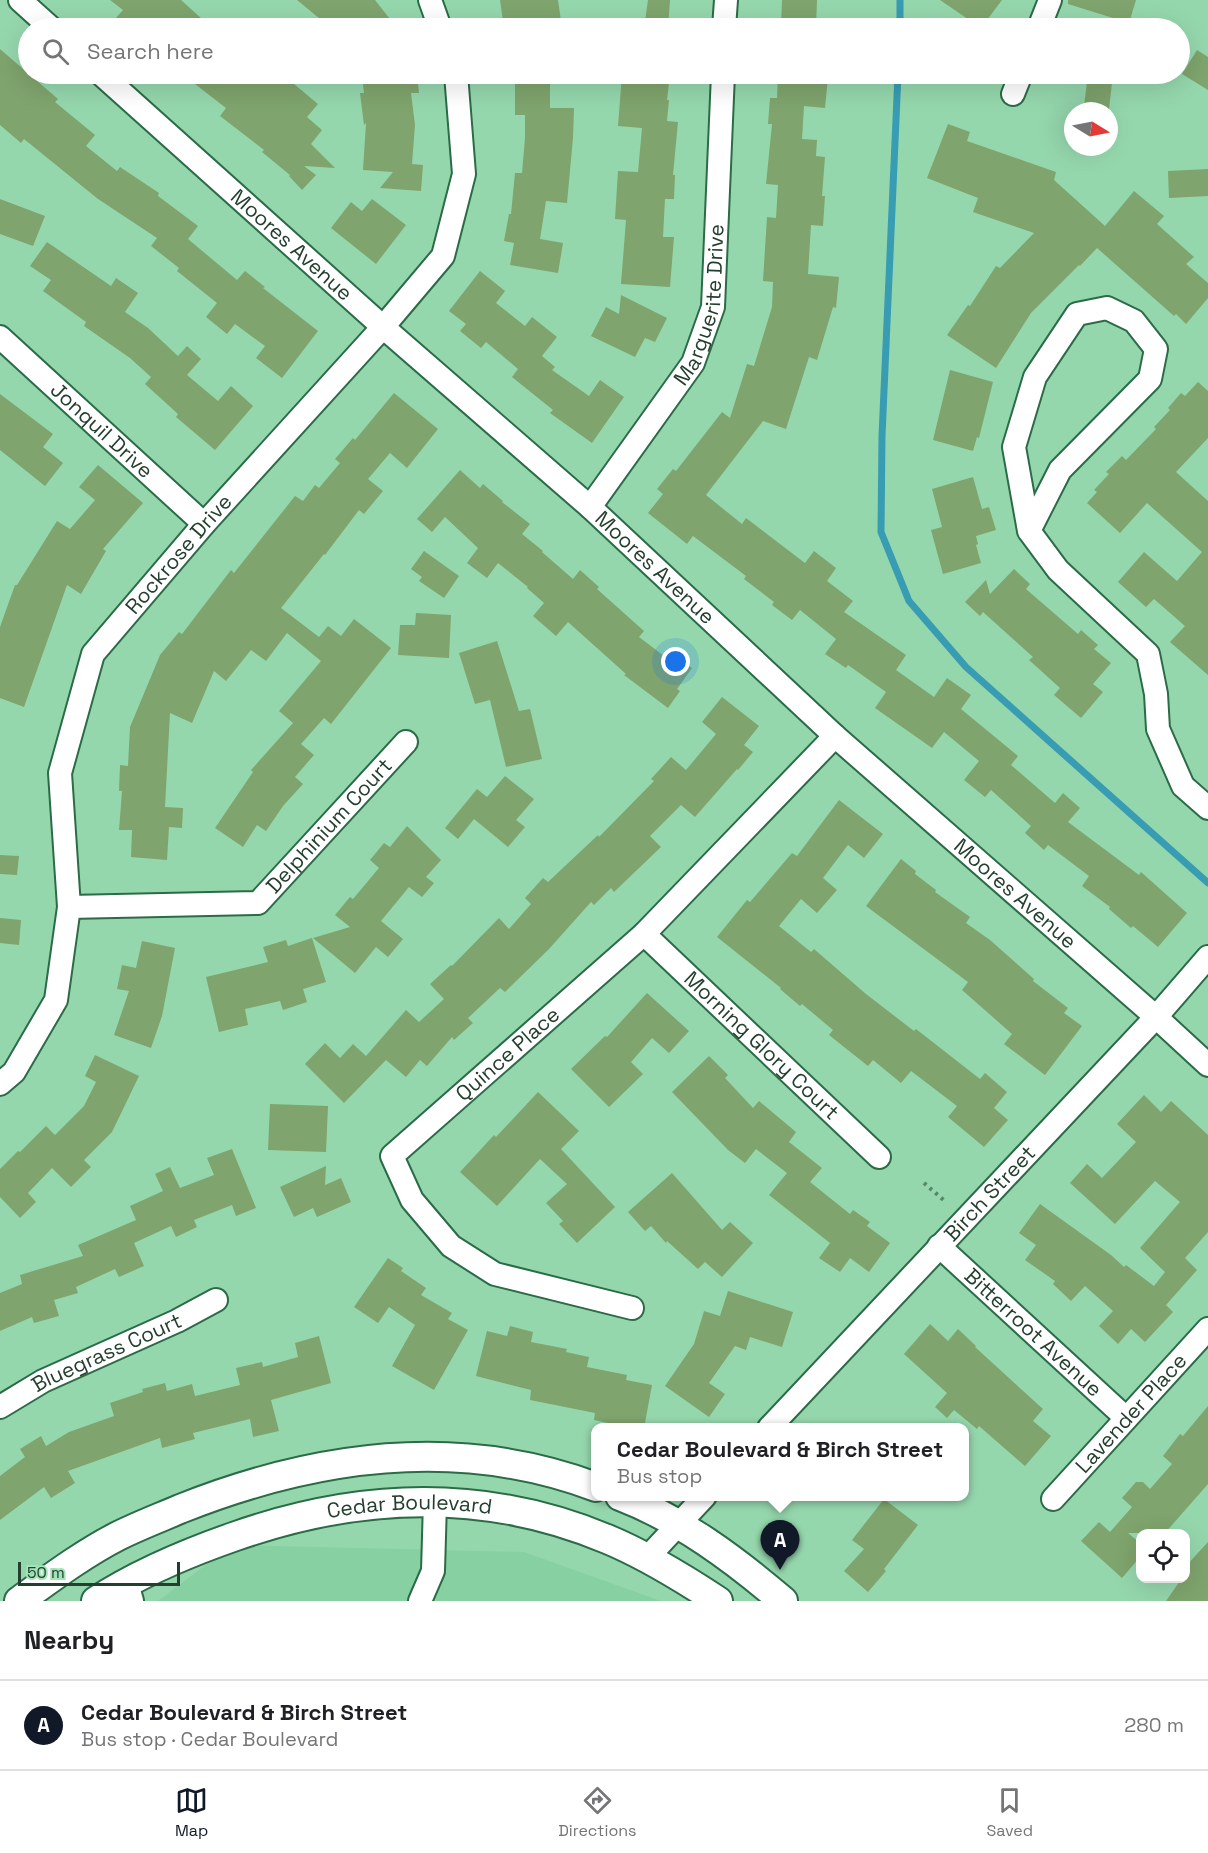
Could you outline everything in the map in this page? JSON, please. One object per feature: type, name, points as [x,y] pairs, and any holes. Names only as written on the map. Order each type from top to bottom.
[{"type":"main road","points":[[19,1601],[83,1557],[117,1537],[156,1519],[242,1487],[292,1472],[338,1463],[387,1458],[435,1457],[489,1462],[538,1470],[591,1486]]},
{"type":"main road","points":[[628,1501],[678,1525],[715,1548],[783,1601]]},
{"type":"main road","name":"Cedar Boulevard","points":[[96,1601],[130,1592],[174,1560],[213,1544],[302,1516],[389,1502],[435,1502],[528,1513],[569,1525],[608,1539],[647,1558],[718,1601]]},
{"type":"street","points":[[20,0],[40,18]]},
{"type":"street","points":[[430,0],[436,18]]},
{"type":"street","points":[[725,18],[726,0]]},
{"type":"street","points":[[1043,18],[1050,0]]},
{"type":"street","name":"Moores Avenue","points":[[112,84],[383,327],[590,507],[835,736],[1208,1065]]},
{"type":"street","name":"Rockrose Drive","points":[[0,1084],[14,1072],[57,1000],[69,907],[60,773],[93,654],[204,524],[383,327],[443,256],[464,174],[457,84]]},
{"type":"street","name":"Marguerite Drive","points":[[590,507],[693,363],[713,307],[723,84]]},
{"type":"street","points":[[1029,531],[1060,470],[1150,379],[1156,349],[1134,321],[1107,309],[1077,314],[1035,377],[1014,447],[1029,531],[1058,570],[1148,654],[1156,694],[1158,729],[1184,786],[1208,808]]},
{"type":"street","name":"Jonquil Drive","points":[[0,337],[204,524]]},
{"type":"street","name":"Quince Place","points":[[632,1308],[495,1274],[451,1246],[412,1200],[392,1156],[645,934],[835,736]]},
{"type":"street","name":"Delphinium Court","points":[[69,907],[258,903],[406,742]]},
{"type":"street","name":"Morning Glory Court","points":[[645,934],[879,1157]]},
{"type":"street","name":"Birch Street","points":[[774,1423],[1155,1017],[1208,957]]},
{"type":"street","name":"Bitterroot Avenue","points":[[939,1246],[1126,1418]]},
{"type":"street","name":"Bluegrass Court","points":[[0,1407],[43,1380],[177,1321],[216,1300]]},
{"type":"street","name":"Lavender Place","points":[[1053,1499],[1208,1329]]},
{"type":"street","points":[[647,1558],[701,1501]]},
{"type":"street","points":[[420,1601],[433,1571],[435,1502]]},
{"type":"path","points":[[924,1183],[946,1202]]},
{"type":"shaded area","points":[[232,1545],[524,1552],[661,1601],[158,1601]]},
{"type":"building","points":[[110,0],[181,0],[201,18],[116,18],[123,10]]},
{"type":"building","points":[[297,0],[375,0],[389,18],[319,18]]},
{"type":"building","points":[[500,0],[558,0],[561,18],[503,18]]},
{"type":"building","points":[[648,0],[670,0],[669,18],[645,18]]},
{"type":"building","points":[[782,0],[817,0],[816,18],[781,18]]},
{"type":"building","points":[[940,0],[1002,0],[988,18],[966,18]]},
{"type":"building","points":[[1068,0],[1136,0],[1131,18],[1113,18],[1068,4]]},
{"type":"building","points":[[0,49],[18,65],[18,84],[41,84],[58,99],[55,102],[95,135],[86,146],[117,171],[120,167],[159,193],[158,196],[198,226],[188,239],[237,280],[245,271],[318,331],[282,378],[256,358],[265,346],[235,324],[227,334],[206,317],[217,303],[177,271],[179,268],[151,246],[157,238],[98,199],[24,139],[21,143],[0,125]]},
{"type":"building","points":[[1197,50],[1208,57],[1208,90],[1190,79],[1190,61]]},
{"type":"building","points":[[195,84],[294,84],[318,104],[307,117],[322,130],[311,144],[335,168],[304,166],[316,175],[302,190],[290,175],[262,152],[264,150],[220,116],[226,108]]},
{"type":"building","points":[[363,84],[418,84],[419,93],[411,93],[415,125],[412,164],[423,165],[421,191],[380,188],[393,172],[363,170],[366,123],[364,125],[360,93],[364,93]]},
{"type":"building","points":[[515,84],[550,84],[550,108],[574,108],[567,203],[546,201],[540,239],[563,243],[558,273],[510,265],[514,243],[504,241],[509,214],[511,214],[515,173],[522,173],[525,138],[525,115],[515,115]]},
{"type":"building","points":[[621,84],[669,84],[667,121],[678,122],[673,175],[675,175],[674,199],[665,199],[663,237],[674,237],[670,287],[621,284],[626,220],[615,219],[618,171],[638,172],[642,128],[618,126]]},
{"type":"building","points":[[778,84],[827,84],[825,108],[804,106],[802,139],[817,140],[816,156],[825,157],[822,196],[825,196],[823,226],[811,225],[808,274],[839,277],[836,308],[833,307],[817,360],[809,357],[786,429],[763,421],[706,495],[742,524],[746,518],[805,563],[814,551],[836,568],[827,581],[853,601],[844,612],[906,655],[896,670],[934,697],[947,678],[971,695],[961,709],[1018,756],[1011,765],[1055,803],[1063,793],[1080,808],[1068,822],[1139,875],[1141,872],[1187,913],[1158,947],[1133,926],[1131,928],[1109,909],[1110,907],[1082,886],[1089,876],[1048,845],[1044,850],[1025,833],[1031,826],[991,790],[985,797],[964,780],[979,761],[944,732],[932,748],[875,708],[886,692],[848,665],[846,668],[825,654],[836,639],[800,610],[792,620],[772,605],[774,602],[744,579],[746,576],[693,536],[687,544],[648,513],[663,494],[657,489],[673,469],[676,471],[722,412],[730,418],[747,364],[754,366],[772,307],[773,282],[763,281],[767,217],[776,218],[778,185],[766,184],[772,124],[768,124],[770,98],[777,98]]},
{"type":"building","points":[[1087,84],[1112,84],[1110,102],[1084,102]]},
{"type":"building","points":[[948,124],[970,132],[967,141],[1056,172],[1054,180],[1105,226],[1134,191],[1164,216],[1157,224],[1194,257],[1186,264],[1208,283],[1208,298],[1186,324],[1097,248],[1031,313],[996,368],[947,335],[968,305],[970,306],[996,266],[1000,268],[1034,233],[973,212],[978,198],[927,178]]},
{"type":"building","points":[[1208,169],[1208,196],[1169,198],[1168,171]]},
{"type":"building","points":[[0,199],[45,216],[33,246],[0,234]]},
{"type":"building","points":[[372,199],[406,225],[376,264],[331,228],[351,202],[362,211]]},
{"type":"building","points":[[47,242],[111,286],[116,278],[138,293],[125,312],[148,328],[178,356],[187,346],[201,359],[187,375],[218,401],[231,386],[253,406],[215,450],[176,417],[178,414],[145,384],[151,377],[130,358],[84,326],[86,322],[43,291],[51,280],[30,266]]},
{"type":"building","points":[[480,271],[505,291],[496,303],[525,326],[532,317],[557,337],[542,356],[555,367],[552,370],[589,396],[600,380],[624,397],[592,443],[550,413],[553,410],[512,377],[518,369],[486,342],[481,348],[460,331],[466,324],[449,311]]},
{"type":"building","points":[[621,295],[667,318],[655,342],[645,338],[635,357],[591,336],[606,307],[619,314]]},
{"type":"building","points":[[950,370],[993,382],[979,438],[977,437],[973,451],[933,440]]},
{"type":"building","points":[[1198,382],[1208,391],[1208,438],[1176,472],[1208,501],[1208,675],[1170,642],[1185,626],[1154,599],[1146,607],[1118,582],[1144,552],[1177,581],[1202,552],[1147,503],[1120,533],[1087,503],[1097,492],[1094,490],[1109,474],[1106,472],[1122,456],[1126,460],[1156,429],[1154,427],[1170,410],[1168,408],[1181,393],[1185,396]]},
{"type":"building","points":[[394,393],[438,429],[407,468],[390,453],[368,479],[383,491],[364,514],[359,510],[281,608],[319,637],[328,626],[341,636],[354,619],[391,648],[331,724],[324,718],[301,744],[314,755],[295,777],[303,784],[283,806],[266,831],[257,825],[243,847],[215,828],[253,772],[251,770],[293,723],[279,711],[321,661],[287,633],[266,661],[251,650],[226,681],[214,671],[192,723],[170,713],[165,807],[183,808],[182,828],[169,827],[167,860],[131,857],[132,830],[119,830],[122,791],[119,791],[120,765],[128,766],[130,727],[160,655],[179,632],[182,634],[231,570],[234,573],[295,496],[303,501],[315,485],[319,488],[340,463],[335,459],[353,438],[355,440]]},
{"type":"building","points":[[0,394],[53,434],[43,447],[63,463],[45,486],[0,450]]},
{"type":"building","points":[[98,465],[143,503],[103,549],[106,551],[81,594],[67,585],[24,707],[0,698],[0,627],[15,585],[57,521],[70,529],[95,500],[79,487]]},
{"type":"building","points":[[460,470],[480,488],[483,484],[530,524],[522,534],[573,579],[580,570],[599,587],[597,589],[644,631],[639,637],[668,659],[672,654],[692,668],[677,689],[680,691],[668,708],[624,675],[626,674],[568,622],[556,636],[533,616],[544,603],[498,563],[487,578],[467,563],[478,548],[445,517],[432,532],[417,519]]},
{"type":"building","points":[[973,477],[982,509],[989,507],[996,530],[976,536],[981,563],[943,574],[931,530],[942,527],[932,489]]},
{"type":"building","points":[[424,551],[459,576],[444,598],[419,581],[422,577],[411,569]]},
{"type":"building","points":[[1014,569],[1030,584],[1026,589],[1078,634],[1081,630],[1098,645],[1094,649],[1111,663],[1093,684],[1103,692],[1081,718],[1054,695],[1060,688],[1029,660],[1033,657],[983,612],[980,616],[965,602],[986,580],[990,594]]},
{"type":"building","points":[[416,613],[451,615],[449,658],[398,655],[400,625],[415,625]]},
{"type":"building","points":[[497,641],[519,711],[530,709],[542,759],[506,767],[490,700],[475,704],[459,653]]},
{"type":"building","points":[[722,697],[759,726],[744,745],[753,752],[695,817],[681,805],[650,836],[661,847],[614,892],[611,888],[594,905],[591,902],[549,949],[505,992],[500,988],[468,1018],[473,1023],[454,1040],[452,1037],[427,1066],[420,1060],[406,1077],[386,1060],[344,1103],[305,1064],[325,1043],[340,1058],[353,1044],[366,1056],[406,1010],[419,1022],[444,999],[430,984],[452,966],[499,918],[509,929],[531,904],[525,898],[543,878],[548,882],[598,835],[599,837],[654,781],[651,779],[671,757],[686,770],[716,734],[702,722]]},
{"type":"building","points":[[505,776],[534,799],[516,820],[525,827],[508,847],[474,819],[458,839],[445,828],[477,789],[487,797]]},
{"type":"building","points":[[839,800],[883,834],[864,858],[848,845],[823,878],[837,890],[817,913],[801,899],[779,926],[811,952],[814,949],[866,994],[914,1031],[916,1029],[980,1079],[985,1073],[1007,1092],[994,1108],[1008,1120],[984,1147],[948,1117],[957,1106],[911,1071],[901,1083],[873,1060],[868,1066],[829,1035],[833,1030],[802,1004],[800,1006],[717,937],[747,900],[750,902],[792,853],[797,856]]},
{"type":"building","points":[[407,826],[441,860],[426,877],[434,883],[422,897],[409,887],[381,921],[403,939],[388,957],[376,947],[355,973],[313,938],[350,927],[335,915],[350,897],[353,899],[379,868],[370,860],[384,843],[390,847]]},
{"type":"building","points":[[0,855],[19,856],[17,875],[0,874]]},
{"type":"building","points":[[901,859],[916,871],[915,874],[936,890],[935,892],[970,917],[966,923],[990,940],[1034,979],[1033,981],[1068,1008],[1064,1013],[1082,1026],[1045,1075],[1004,1044],[1012,1034],[962,990],[968,982],[866,906]]},
{"type":"building","points":[[0,918],[21,920],[19,945],[0,943]]},
{"type":"building","points":[[312,938],[326,982],[303,989],[307,1002],[283,1010],[280,1001],[245,1009],[248,1025],[219,1032],[206,977],[268,962],[263,947],[286,940],[288,946]]},
{"type":"building","points":[[142,941],[175,948],[162,1016],[151,1048],[114,1035],[129,991],[117,989],[122,965],[136,968]]},
{"type":"building","points":[[647,993],[689,1031],[669,1053],[652,1038],[631,1062],[643,1074],[609,1107],[571,1069],[605,1036],[607,1037]]},
{"type":"building","points":[[95,1055],[139,1076],[112,1132],[84,1160],[91,1167],[71,1187],[52,1168],[28,1193],[36,1202],[20,1218],[0,1197],[0,1169],[46,1126],[55,1135],[84,1106],[96,1082],[85,1076]]},
{"type":"building","points":[[709,1056],[728,1075],[725,1078],[753,1108],[759,1101],[796,1132],[789,1142],[822,1168],[810,1182],[850,1214],[853,1210],[870,1222],[867,1226],[890,1243],[869,1272],[850,1258],[840,1272],[819,1258],[830,1243],[769,1195],[787,1173],[756,1149],[745,1163],[728,1150],[672,1092]]},
{"type":"building","points":[[538,1092],[579,1131],[561,1149],[615,1207],[577,1243],[559,1224],[563,1221],[546,1203],[567,1184],[540,1159],[497,1206],[460,1172]]},
{"type":"building","points":[[1144,1095],[1161,1112],[1171,1101],[1208,1135],[1208,1232],[1185,1258],[1197,1270],[1166,1305],[1173,1312],[1145,1342],[1131,1329],[1118,1344],[1099,1326],[1113,1311],[1085,1286],[1071,1301],[1053,1284],[1055,1281],[1025,1260],[1036,1245],[1019,1233],[1040,1204],[1111,1255],[1124,1267],[1126,1265],[1154,1286],[1165,1272],[1140,1248],[1180,1202],[1155,1181],[1115,1224],[1070,1183],[1087,1164],[1102,1178],[1136,1142],[1117,1124]]},
{"type":"building","points":[[270,1104],[328,1106],[326,1152],[268,1150]]},
{"type":"building","points":[[232,1149],[256,1208],[236,1216],[232,1205],[194,1220],[197,1227],[176,1237],[171,1226],[134,1243],[144,1266],[119,1277],[115,1269],[76,1287],[78,1293],[54,1300],[59,1316],[34,1323],[32,1317],[0,1331],[0,1293],[22,1284],[20,1275],[83,1256],[78,1245],[136,1220],[130,1206],[163,1191],[155,1174],[170,1167],[180,1188],[214,1175],[207,1158]]},
{"type":"building","points":[[326,1166],[325,1185],[341,1178],[351,1202],[317,1217],[313,1208],[294,1217],[280,1187]]},
{"type":"building","points":[[672,1173],[722,1230],[730,1222],[753,1243],[722,1277],[705,1262],[698,1269],[667,1241],[666,1243],[651,1226],[645,1231],[628,1212]]},
{"type":"building","points":[[388,1258],[403,1268],[401,1271],[426,1288],[421,1295],[452,1313],[448,1319],[468,1330],[434,1390],[392,1366],[415,1325],[389,1307],[378,1323],[354,1307]]},
{"type":"building","points":[[728,1291],[793,1312],[782,1347],[750,1337],[746,1350],[735,1346],[709,1383],[725,1394],[709,1417],[665,1386],[694,1344],[704,1311],[720,1316]]},
{"type":"building","points":[[930,1324],[948,1341],[958,1329],[1043,1409],[1033,1421],[1051,1436],[1025,1466],[979,1426],[977,1429],[954,1410],[947,1418],[935,1407],[947,1393],[904,1354]]},
{"type":"building","points":[[510,1326],[533,1332],[531,1342],[567,1349],[566,1352],[589,1357],[587,1367],[627,1375],[626,1380],[652,1385],[645,1423],[608,1423],[594,1420],[595,1413],[530,1400],[531,1390],[476,1376],[487,1331],[507,1336]]},
{"type":"building","points":[[319,1336],[331,1383],[271,1400],[279,1431],[253,1437],[250,1419],[193,1433],[195,1439],[162,1448],[160,1438],[68,1471],[75,1483],[51,1498],[44,1487],[0,1520],[0,1476],[25,1457],[20,1449],[41,1436],[46,1446],[69,1432],[114,1416],[110,1403],[143,1392],[142,1389],[165,1383],[167,1391],[192,1384],[195,1396],[240,1385],[236,1368],[262,1362],[263,1367],[298,1357],[295,1343]]},
{"type":"building","points":[[1208,1406],[1208,1484],[1169,1529],[1136,1529],[1136,1533],[1128,1533],[1136,1540],[1136,1562],[1122,1578],[1081,1541],[1099,1522],[1110,1532],[1132,1507],[1122,1498],[1136,1482],[1143,1482],[1150,1489],[1172,1464],[1163,1456],[1180,1434],[1183,1436]]},
{"type":"building","points":[[882,1501],[887,1501],[918,1525],[884,1569],[886,1571],[868,1592],[844,1571],[864,1549],[852,1540]]},
{"type":"building","points":[[1208,1542],[1208,1601],[1166,1601],[1179,1583],[1190,1583],[1190,1562]]},
{"type":"waterway","points":[[900,0],[900,18]]},
{"type":"waterway","points":[[898,84],[882,436],[881,532],[909,601],[966,667],[1208,883]]},
{"type":"place","name":"Cedar Boulevard & Birch Street","points":[[780,1570]]}]
